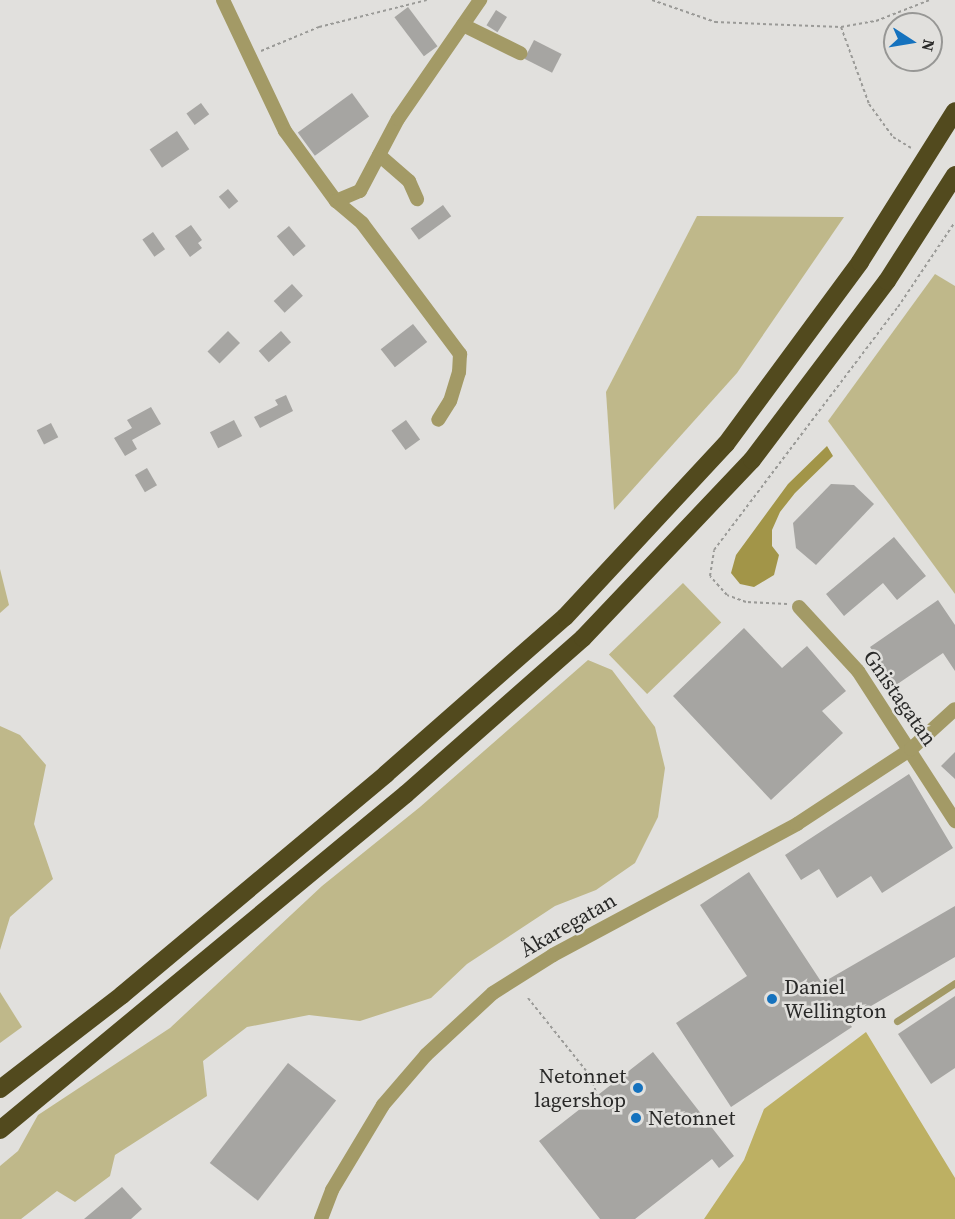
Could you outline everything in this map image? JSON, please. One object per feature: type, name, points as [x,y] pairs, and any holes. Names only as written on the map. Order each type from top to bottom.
[{"type":"highway","points":[[0,1089],[122,995],[368,790],[573,609],[726,444],[860,262],[955,111]]},
{"type":"highway","points":[[0,1130],[406,794],[583,638],[752,460],[887,281],[955,175]]},
{"type":"street","points":[[223,0],[285,131],[336,201],[362,223],[460,354],[459,372],[450,401],[438,420]]},
{"type":"street","points":[[336,201],[360,191],[398,119],[480,0]]},
{"type":"street","points":[[463,25],[520,53]]},
{"type":"street","points":[[379,155],[409,181],[417,199]]},
{"type":"street","name":"Gnistagatan","points":[[799,607],[858,671],[911,749],[955,821]]},
{"type":"street","name":"Åkaregatan","points":[[321,1219],[332,1190],[383,1105],[426,1055],[493,993],[553,955],[759,847],[911,749],[955,709]]},
{"type":"lane","points":[[897,1021],[955,983]]},
{"type":"path","points":[[251,55],[320,27],[427,0]]},
{"type":"path","points":[[652,0],[715,22],[841,27],[876,21],[930,0]]},
{"type":"path","points":[[841,27],[869,105],[893,137],[911,148]]},
{"type":"path","points":[[799,607],[780,602],[746,602],[727,595],[710,576],[714,550],[898,307],[955,222]]},
{"type":"path","points":[[528,998],[591,1077],[597,1095]]},
{"type":"shaded area","points":[[697,216],[844,217],[737,373],[614,510],[606,392]]},
{"type":"shaded area","points":[[935,274],[955,286],[955,594],[828,421]]},
{"type":"shaded area","points":[[827,446],[833,456],[795,493],[780,512],[772,530],[772,546],[779,555],[774,575],[754,587],[740,584],[731,573],[736,555],[788,484]]},
{"type":"shaded area","points":[[0,569],[9,605],[0,613]]},
{"type":"shaded area","points":[[683,583],[721,623],[647,694],[609,655]]},
{"type":"shaded area","points":[[588,660],[612,670],[655,727],[665,768],[658,817],[635,863],[596,890],[555,906],[467,964],[431,998],[360,1021],[309,1015],[247,1027],[203,1061],[207,1096],[115,1155],[110,1176],[75,1202],[57,1191],[21,1219],[0,1219],[0,1166],[18,1151],[38,1115],[170,1028],[322,886],[420,807]]},
{"type":"shaded area","points":[[0,726],[20,735],[46,765],[34,824],[53,879],[10,917],[0,950]]},
{"type":"shaded area","points":[[0,992],[22,1027],[0,1043]]},
{"type":"shaded area","points":[[866,1032],[955,1178],[955,1219],[704,1219],[744,1160],[764,1109]]},
{"type":"building","points":[[408,7],[437,46],[424,56],[394,17]]},
{"type":"building","points":[[496,10],[507,17],[497,32],[486,25]]},
{"type":"building","points":[[534,40],[562,54],[552,73],[524,59]]},
{"type":"building","points":[[352,93],[369,116],[315,156],[298,132]]},
{"type":"building","points":[[201,103],[209,114],[195,125],[186,114]]},
{"type":"building","points":[[177,131],[189,149],[162,168],[150,149]]},
{"type":"building","points":[[228,189],[238,201],[229,209],[219,197]]},
{"type":"building","points":[[443,205],[451,216],[419,240],[411,229]]},
{"type":"building","points":[[191,225],[202,240],[198,243],[202,248],[190,257],[175,236]]},
{"type":"building","points":[[289,226],[306,246],[293,256],[277,236]]},
{"type":"building","points":[[153,232],[165,249],[154,257],[142,239]]},
{"type":"building","points":[[292,284],[303,296],[285,313],[274,301]]},
{"type":"building","points":[[413,324],[427,342],[395,367],[381,349]]},
{"type":"building","points":[[228,331],[240,343],[220,364],[207,352]]},
{"type":"building","points":[[281,331],[291,342],[269,362],[259,351]]},
{"type":"building","points":[[286,395],[293,411],[260,428],[254,417],[278,405],[275,400]]},
{"type":"building","points":[[151,407],[161,424],[132,440],[137,449],[125,456],[114,438],[132,428],[127,420]]},
{"type":"building","points":[[234,420],[242,436],[218,448],[210,432]]},
{"type":"building","points":[[406,420],[420,439],[406,450],[391,431]]},
{"type":"building","points":[[51,423],[58,437],[44,445],[37,430]]},
{"type":"building","points":[[147,468],[157,485],[145,492],[135,475]]},
{"type":"building","points":[[831,484],[854,485],[874,504],[816,565],[796,548],[793,523]]},
{"type":"building","points":[[894,537],[926,576],[897,600],[883,583],[844,616],[826,594]]},
{"type":"building","points":[[938,600],[955,625],[955,671],[943,653],[896,685],[870,647]]},
{"type":"building","points":[[744,628],[782,668],[807,646],[846,691],[822,711],[843,733],[771,800],[673,696]]},
{"type":"building","points":[[955,752],[955,779],[941,766]]},
{"type":"building","points":[[909,774],[953,848],[882,893],[871,876],[837,898],[819,869],[801,880],[785,855]]},
{"type":"building","name":"Daniel Wellington","points":[[749,872],[822,983],[955,906],[955,957],[847,1020],[852,1027],[731,1107],[676,1023],[747,976],[700,905]]},
{"type":"building","points":[[955,996],[955,1068],[931,1084],[898,1034]]},
{"type":"building","name":"Netonnet","points":[[653,1052],[734,1156],[719,1168],[712,1159],[635,1219],[600,1219],[539,1141]]},
{"type":"building","points":[[288,1063],[336,1101],[258,1201],[210,1163]]},
{"type":"building","points":[[122,1187],[142,1209],[131,1219],[84,1219]]},
{"type":"place","name":"Daniel Wellington","points":[[772,999]]},
{"type":"place","name":"Netonnet lagershop","points":[[638,1088]]},
{"type":"place","name":"Netonnet","points":[[636,1118]]}]
